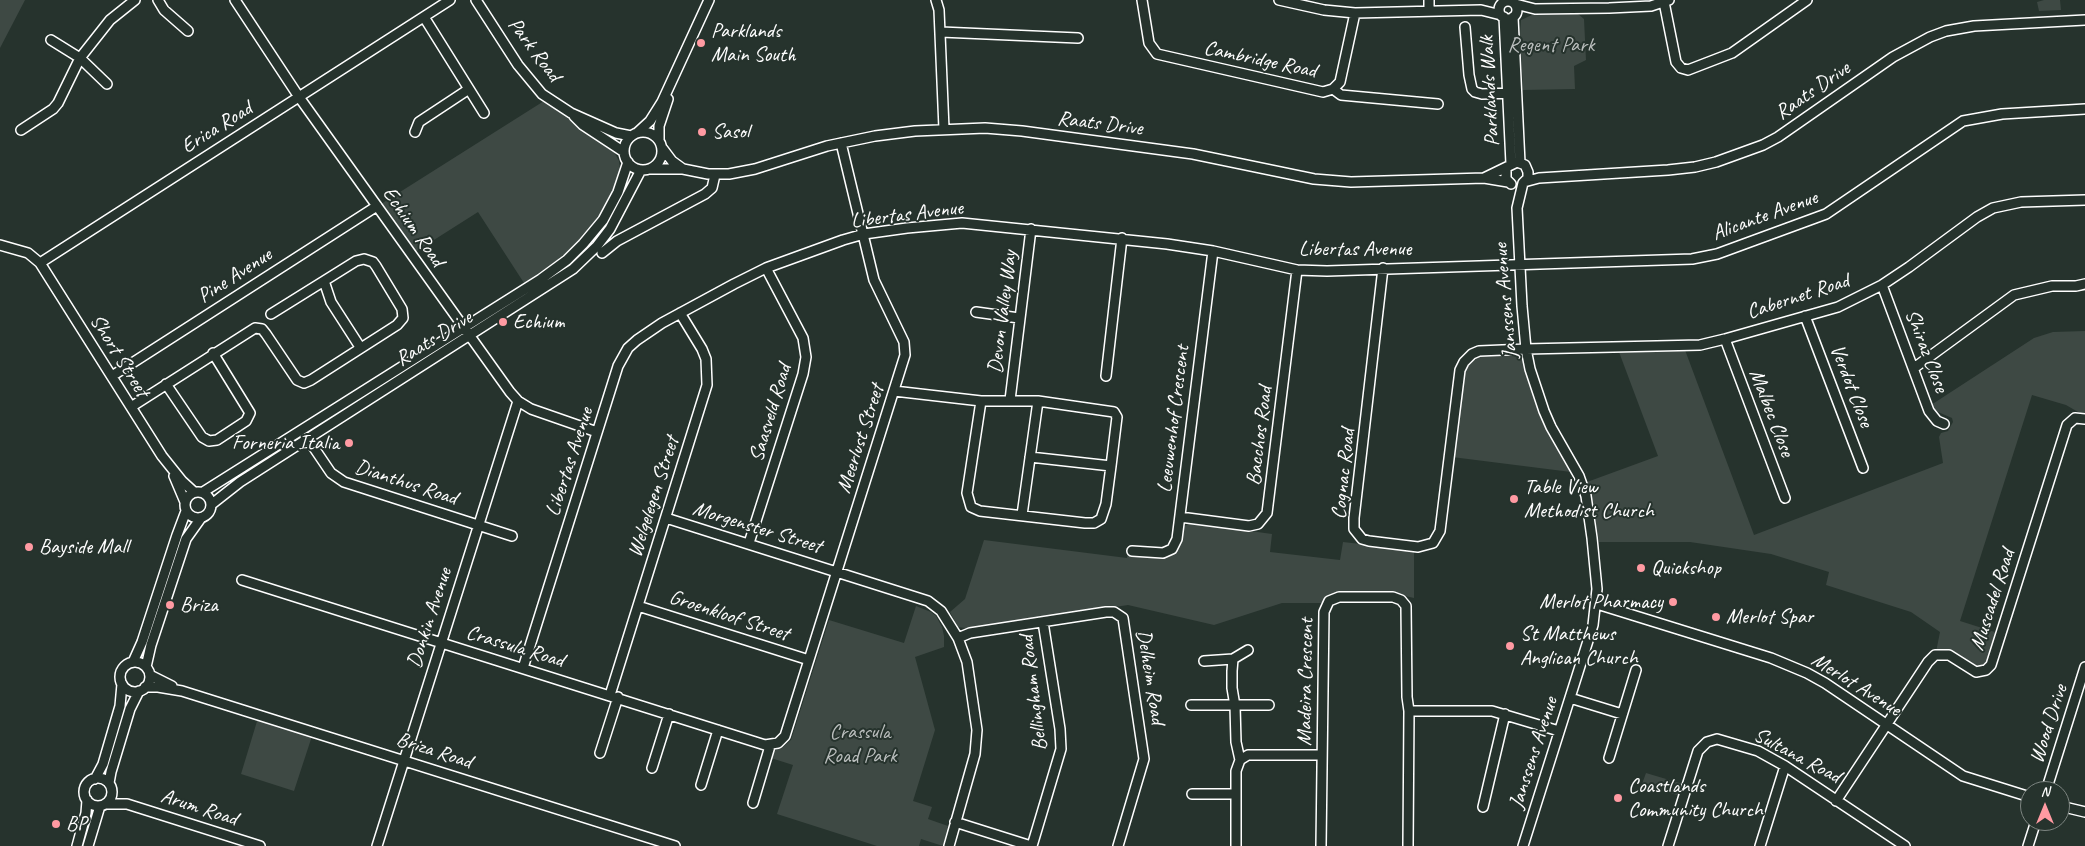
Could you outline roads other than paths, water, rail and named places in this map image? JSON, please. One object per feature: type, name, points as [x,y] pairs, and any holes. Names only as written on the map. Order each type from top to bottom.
[{"type":"street","points":[[21,130],[53,109],[58,103],[80,58],[110,20],[135,0]]},
{"type":"street","points":[[158,0],[164,10],[188,31]]},
{"type":"street","name":"Erica Road","points":[[40,263],[450,0]]},
{"type":"street","name":"Park Road","points":[[476,0],[529,80],[542,94],[571,113],[616,133],[635,134]]},
{"type":"street","points":[[674,80],[654,115],[626,142],[624,152],[628,162],[641,170],[650,169],[660,160],[659,126],[674,80],[708,0]]},
{"type":"street","points":[[936,0],[940,10],[944,129]]},
{"type":"street","name":"Cambridge Road","points":[[1142,0],[1149,43],[1157,54],[1320,91],[1334,89],[1340,82],[1355,13]]},
{"type":"street","points":[[1279,0],[1324,10],[1355,13],[1481,10],[1510,1],[1535,9]]},
{"type":"street","points":[[1429,0],[1430,11]]},
{"type":"street","points":[[1481,10],[1502,16],[1514,15],[1535,9],[1644,7],[1666,1],[1676,62],[1681,68],[1688,70],[1695,69],[1732,52],[1796,3],[1807,0]]},
{"type":"street","name":"Echium Road","points":[[240,2],[299,96],[518,401],[544,414],[597,432]]},
{"type":"street","points":[[1502,4],[1500,9],[1502,16]]},
{"type":"street","points":[[1514,15],[1517,9],[1515,4]]},
{"type":"street","name":"Raats Drive","points":[[2045,21],[2085,14]]},
{"type":"street","name":"Parklands Walk","points":[[1514,15],[1518,93],[1516,165]]},
{"type":"street","name":"Parklands Walk","points":[[1502,16],[1507,94],[1516,165]]},
{"type":"street","points":[[424,17],[484,113]]},
{"type":"street","name":"Raats Drive","points":[[1523,183],[1540,178],[1696,167],[1736,156],[1778,136],[1893,57],[1922,40],[1960,28],[2045,21],[2085,20]]},
{"type":"street","points":[[1465,27],[1468,74],[1472,88],[1478,94],[1518,93]]},
{"type":"street","points":[[941,32],[1078,38]]},
{"type":"street","points":[[52,40],[80,58],[107,84]]},
{"type":"street","points":[[415,132],[419,122],[469,89]]},
{"type":"street","points":[[1334,89],[1341,95],[1438,104]]},
{"type":"street","name":"Alicante Avenue","points":[[1520,263],[1692,259],[1717,254],[1826,214],[1964,121],[2002,114],[2085,109]]},
{"type":"street","name":"Park Road","points":[[571,113],[583,125],[624,152]]},
{"type":"street","name":"Raats Drive","points":[[650,169],[683,170],[715,175],[755,170],[811,150],[898,133],[944,129],[1004,129],[1174,151],[1303,177],[1327,180],[1351,182],[1484,178],[1509,182]]},
{"type":"street","points":[[635,134],[652,134],[672,161],[683,170]]},
{"type":"street","name":"Meerlust Street","points":[[753,803],[774,744],[785,736],[904,362],[904,342],[880,296],[874,280],[841,143]]},
{"type":"street","name":"Raats Drive","points":[[199,492],[541,279],[577,251],[597,227],[610,208],[623,180],[628,162]]},
{"type":"street","points":[[1516,165],[1528,175],[1523,183],[1516,185],[1509,182],[1505,175],[1516,165]]},
{"type":"street","name":"Raats Drive","points":[[1484,178],[1516,165],[1538,172],[1596,173]]},
{"type":"street","name":"Raats Drive","points":[[212,504],[228,489],[560,279],[590,254],[610,228],[641,170]]},
{"type":"street","points":[[602,253],[616,241],[705,194],[712,188],[715,175]]},
{"type":"street","name":"Janssens Avenue","points":[[1509,182],[1517,208],[1526,349],[1532,376],[1544,411],[1555,436],[1579,476],[1586,496],[1595,564],[1597,604],[1593,625],[1522,846]]},
{"type":"street","name":"Janssens Avenue","points":[[1517,208],[1523,183]]},
{"type":"street","name":"Cabernet Road","points":[[1526,349],[1700,345],[1725,339],[1838,307],[1882,285],[1992,208],[2021,202],[2085,200]]},
{"type":"street","name":"Pine Avenue","points":[[112,376],[377,206]]},
{"type":"street","name":"Libertas Avenue","points":[[523,668],[618,366],[628,348],[637,340],[680,313],[766,268],[864,234],[962,223],[1122,238],[1213,251],[1297,270],[1327,271],[1520,263]]},
{"type":"street","name":"Devon Valley Way","points":[[1010,400],[1031,229]]},
{"type":"street","points":[[1106,376],[1122,238]]},
{"type":"street","points":[[0,245],[28,253],[40,263]]},
{"type":"street","name":"Leeuwenhof Crescent","points":[[1132,551],[1163,553],[1172,549],[1176,539],[1213,251]]},
{"type":"street","points":[[131,407],[251,329],[259,328],[266,334],[294,378],[304,383],[397,325],[403,318],[402,309],[376,266],[369,260],[360,260],[271,314]]},
{"type":"street","name":"Short Street","points":[[40,263],[169,467],[186,506]]},
{"type":"street","name":"Saasveld Road","points":[[750,544],[803,374],[806,357],[802,338],[766,268]]},
{"type":"street","name":"Cognac Road","points":[[1383,268],[1354,518],[1354,529],[1362,539],[1418,547],[1426,546],[1436,540],[1440,531],[1460,370],[1468,356],[1479,351],[1526,349]]},
{"type":"street","name":"Bacchos Road","points":[[1180,517],[1250,526],[1258,524],[1267,513],[1297,270]]},
{"type":"street","points":[[324,281],[331,302],[360,347]]},
{"type":"street","points":[[1914,368],[2014,295],[2052,286],[2085,284]]},
{"type":"street","name":"Shiraz Close","points":[[1882,285],[1930,410],[1937,421],[1944,424]]},
{"type":"street","points":[[976,312],[1020,318]]},
{"type":"street","name":"Welgelegen Street","points":[[600,753],[638,606],[705,395],[708,378],[706,360],[702,349],[680,313]]},
{"type":"street","name":"Verdot Close","points":[[1805,316],[1863,468]]},
{"type":"street","name":"Malbec Close","points":[[1725,339],[1785,498]]},
{"type":"street","points":[[166,384],[202,437],[209,441],[217,440],[246,422],[250,413],[213,353]]},
{"type":"street","points":[[894,391],[981,400],[1038,401],[1114,412],[1117,417],[1105,511],[1099,521],[1085,523],[977,510],[970,505],[967,493],[981,400]]},
{"type":"street","name":"Donkin Avenue","points":[[377,846],[518,401]]},
{"type":"street","points":[[1022,515],[1038,401]]},
{"type":"street","name":"Muscadel Road","points":[[1886,725],[1928,662],[1935,655],[1949,655],[1976,672],[1986,670],[1991,665],[2067,424],[2075,418],[2085,419]]},
{"type":"street","name":"Dianthus Road","points":[[308,439],[331,473],[338,479],[512,536]]},
{"type":"street","points":[[1030,456],[1111,466]]},
{"type":"street","name":"Short Street","points":[[169,467],[199,492]]},
{"type":"street","points":[[77,846],[86,813],[85,787],[95,779],[103,764],[120,706],[122,684],[120,678],[122,670],[133,662],[142,642],[177,535],[187,497],[199,492],[210,498],[212,504],[209,513],[201,518],[186,539],[151,645],[148,671],[149,682],[142,689],[125,727],[110,787],[111,798],[103,805],[88,846]]},
{"type":"street","points":[[186,506],[192,517],[201,518]]},
{"type":"street","name":"Morgenster Street","points":[[666,518],[928,601],[941,611],[958,638],[967,662],[977,740],[975,754],[949,846]]},
{"type":"street","name":"Crassula Road","points":[[242,580],[718,730],[774,744]]},
{"type":"street","name":"Madeira Crescent","points":[[1321,846],[1324,612],[1326,604],[1332,599],[1339,597],[1393,597],[1405,604],[1407,613],[1407,697],[1409,711],[1408,846]]},
{"type":"street","name":"Merlot Avenue","points":[[1597,604],[1770,658],[1807,672],[1964,776],[2020,794]]},
{"type":"street","name":"Groenkloof Street","points":[[638,606],[809,660]]},
{"type":"street","name":"Delheim Road","points":[[958,638],[970,633],[1043,622],[1114,612],[1119,614],[1125,624],[1144,759],[1118,846]]},
{"type":"street","name":"Bellingham Road","points":[[1032,846],[1061,749],[1060,729],[1043,622]]},
{"type":"street","points":[[1204,661],[1233,660],[1248,650]]},
{"type":"street","points":[[1233,660],[1232,688],[1239,757],[1236,771],[1236,846]]},
{"type":"street","points":[[133,662],[141,663],[148,671]]},
{"type":"street","name":"Wood Drive","points":[[2049,781],[2085,667]]},
{"type":"street","points":[[1608,758],[1636,670]]},
{"type":"street","name":"Briza Road","points":[[148,671],[182,691]]},
{"type":"street","points":[[122,684],[131,691],[142,689]]},
{"type":"street","name":"Briza Road","points":[[142,689],[158,687],[182,691],[675,846]]},
{"type":"street","points":[[1570,698],[1622,714]]},
{"type":"street","points":[[1191,705],[1269,705]]},
{"type":"street","points":[[1409,711],[1481,710],[1505,714],[1559,731]]},
{"type":"street","points":[[652,768],[669,714]]},
{"type":"street","points":[[1483,806],[1505,714]]},
{"type":"street","name":"Sultana Road","points":[[1668,846],[1698,751],[1707,742],[1717,739],[1726,740],[1758,751],[1786,766],[1836,801],[1886,725]]},
{"type":"street","points":[[701,785],[718,730]]},
{"type":"street","points":[[1239,757],[1248,755],[1322,755]]},
{"type":"street","points":[[1760,846],[1786,766]]},
{"type":"street","points":[[95,779],[104,780],[110,787]]},
{"type":"street","name":"Arum Road","points":[[110,787],[127,804]]},
{"type":"street","points":[[1192,794],[1236,794]]},
{"type":"street","points":[[87,800],[95,805],[103,805]]},
{"type":"street","points":[[1836,801],[1905,846]]},
{"type":"street","name":"Arum Road","points":[[103,805],[127,804],[260,846]]},
{"type":"street","points":[[2070,808],[2085,812]]},
{"type":"street","points":[[955,822],[1032,846]]},
{"type":"street","points":[[2028,846],[2033,831]]},
{"type":"place","name":"Parklands Main South","points":[[701,43]]},
{"type":"place","name":"Sasol","points":[[702,132]]},
{"type":"place","name":"Echium","points":[[503,322]]},
{"type":"place","name":"Forneria Italia","points":[[349,443]]},
{"type":"place","name":"Table View Methodist Church","points":[[1514,499]]},
{"type":"place","name":"Bayside Mall","points":[[29,547]]},
{"type":"place","name":"Quickshop","points":[[1641,568]]},
{"type":"place","name":"Merlot Pharmacy","points":[[1673,602]]},
{"type":"place","name":"Briza","points":[[170,605]]},
{"type":"place","name":"Merlot Spar","points":[[1716,617]]},
{"type":"place","name":"St Matthews Anglican Church","points":[[1510,646]]},
{"type":"place","name":"Coastlands Community Church","points":[[1618,798]]},
{"type":"place","name":"BP","points":[[56,824]]},
{"type":"park label","name":"Regent Park","points":[[1551,45]]},
{"type":"park label","name":"Crassula Road Park","points":[[860,744]]}]
